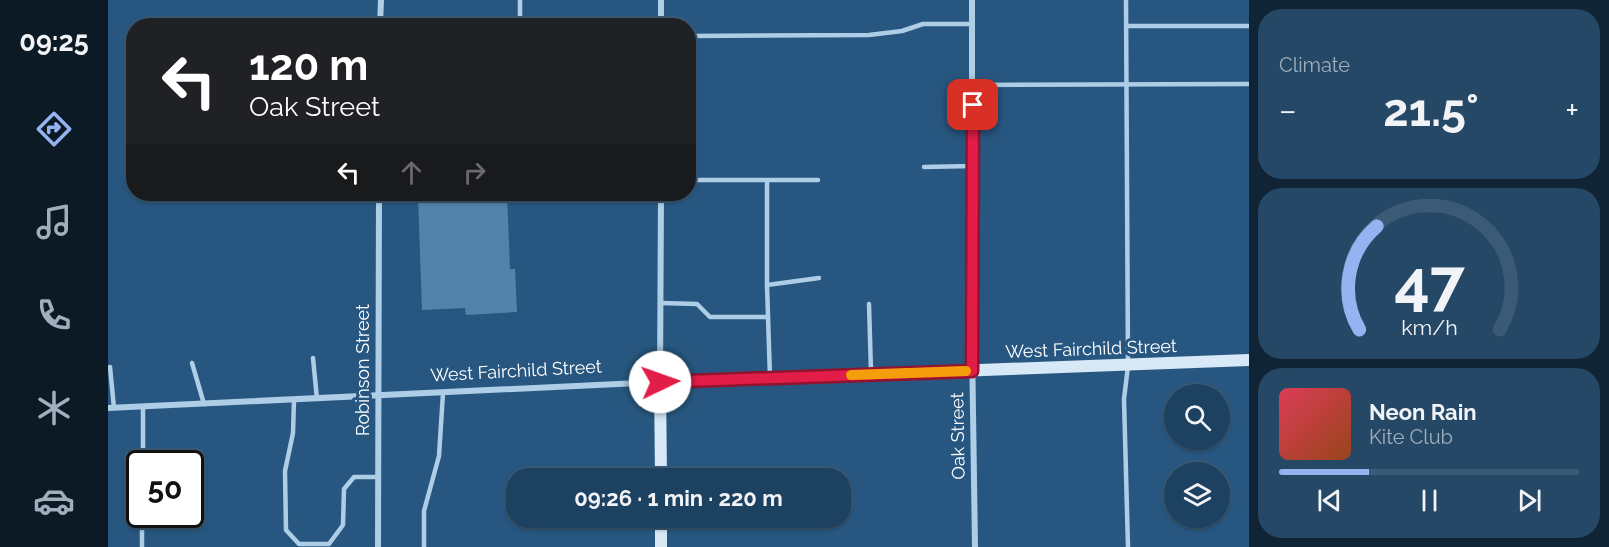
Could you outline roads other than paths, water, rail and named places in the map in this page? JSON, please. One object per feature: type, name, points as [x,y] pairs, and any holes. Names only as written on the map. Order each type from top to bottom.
[{"type":"main road","name":"West Fairchild Street","points":[[660,382],[1249,360]]},
{"type":"main road","points":[[660,382],[661,468]]},
{"type":"main road","points":[[661,528],[661,547]]},
{"type":"street","points":[[381,0],[381,18]]},
{"type":"street","points":[[661,0],[661,18]]},
{"type":"street","name":"Oak Street","points":[[972,0],[972,371],[975,547]]},
{"type":"street","name":"Robinson Street","points":[[378,547],[379,201]]},
{"type":"street","points":[[660,382],[661,201]]},
{"type":"street","name":"West Fairchild Street","points":[[111,408],[660,382]]},
{"type":"lane","points":[[520,0],[520,18]]},
{"type":"lane","points":[[1126,0],[1128,366],[1125,399],[1128,547]]},
{"type":"lane","points":[[696,36],[869,35],[902,31],[923,24],[973,24]]},
{"type":"lane","points":[[1126,26],[1249,26]]},
{"type":"lane","points":[[973,84],[1249,84]]},
{"type":"lane","points":[[924,166],[973,166]]},
{"type":"lane","points":[[696,180],[818,180]]},
{"type":"lane","points":[[767,180],[766,285],[770,378]]},
{"type":"lane","points":[[766,285],[819,278]]},
{"type":"lane","points":[[661,303],[697,304],[710,317],[768,317]]},
{"type":"lane","points":[[869,304],[871,375]]},
{"type":"lane","points":[[313,358],[317,399]]},
{"type":"lane","points":[[192,363],[204,404]]},
{"type":"lane","points":[[110,367],[111,408]]},
{"type":"lane","points":[[424,547],[424,511],[440,456],[443,393]]},
{"type":"lane","points":[[294,400],[293,433],[285,471],[286,530],[299,544],[330,544],[343,525],[344,489],[354,477],[378,477]]},
{"type":"lane","points":[[143,407],[143,450]]},
{"type":"lane","points":[[142,528],[142,547]]}]
